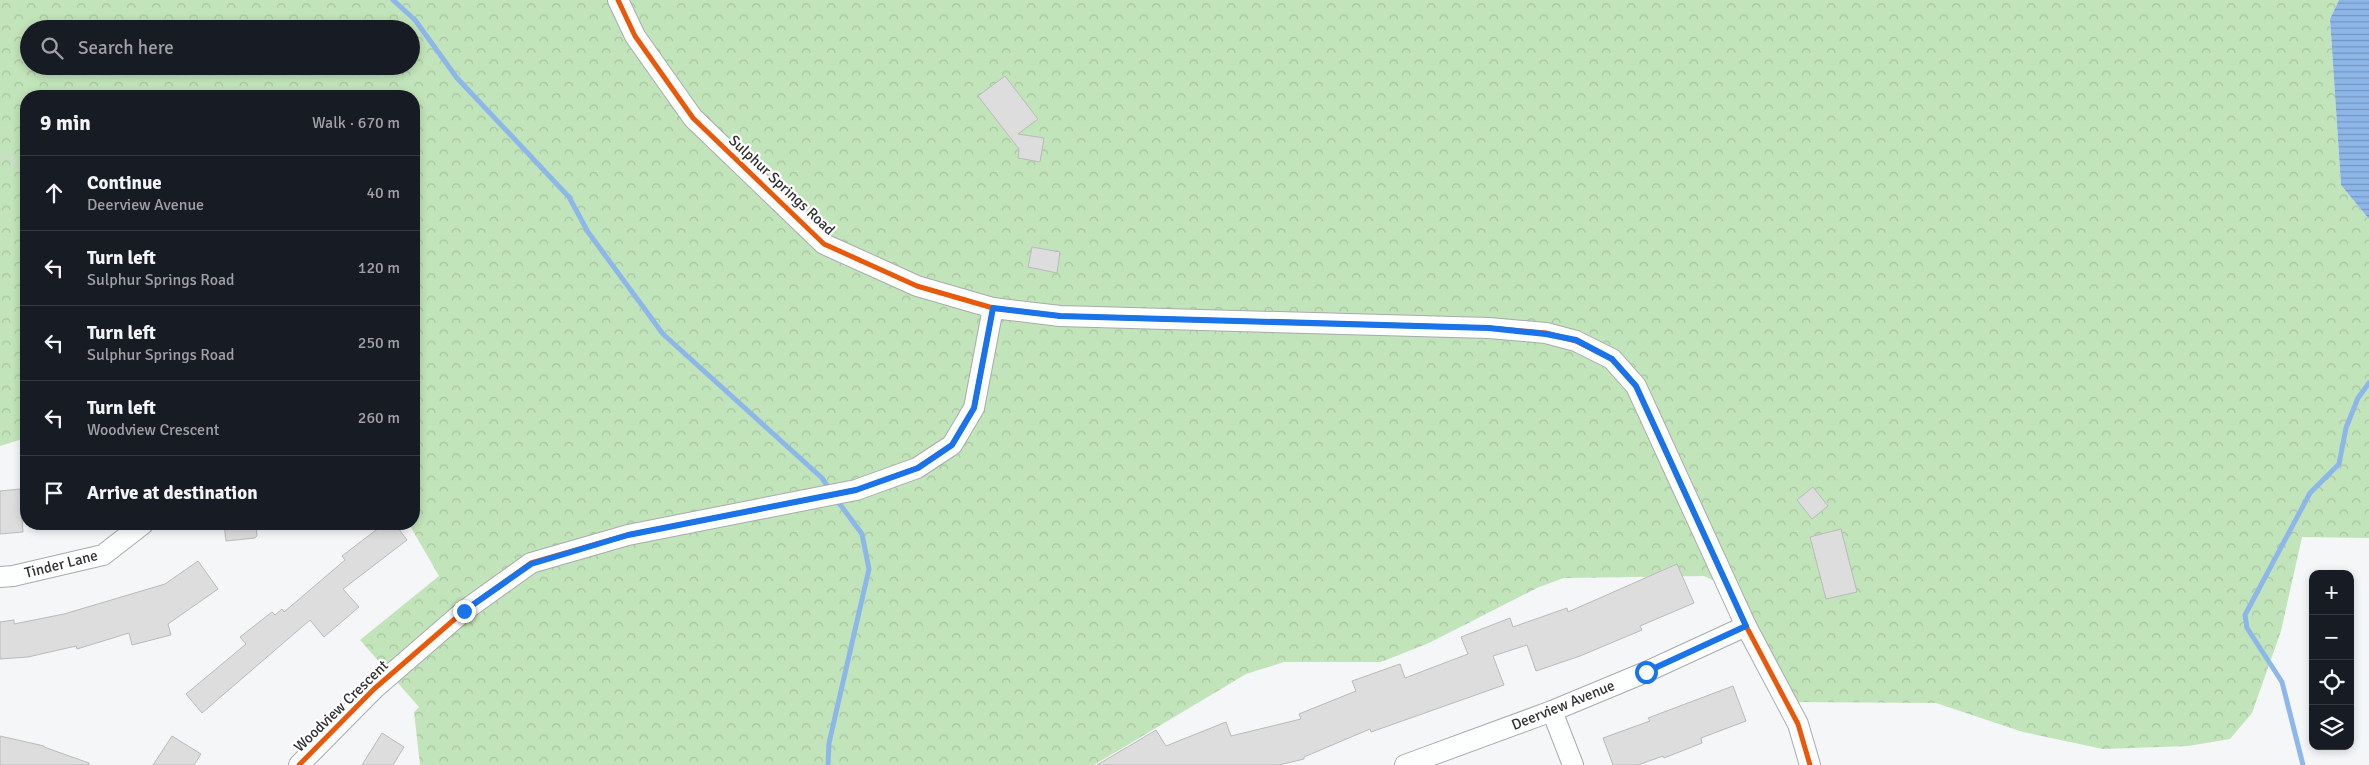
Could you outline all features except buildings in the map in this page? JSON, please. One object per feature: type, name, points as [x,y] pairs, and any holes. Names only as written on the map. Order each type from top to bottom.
[{"type":"street","name":"Sulphur Springs Road","points":[[618,0],[635,36],[693,118],[824,244],[917,286],[993,308],[1060,316],[1489,328],[1546,334],[1576,340],[1612,359],[1636,386],[1746,626],[1798,724],[1810,765]]},
{"type":"street","name":"Woodview Crescent","points":[[299,765],[374,689],[456,617],[531,564],[628,535],[856,490],[918,468],[952,445],[974,408],[993,308]]},
{"type":"street","name":"Tinder Lane","points":[[0,577],[13,576],[103,555],[135,530]]},
{"type":"street","name":"Deerview Avenue","points":[[1405,765],[1552,711],[1646,672],[1746,626]]},
{"type":"street","points":[[1552,711],[1573,765]]},
{"type":"path","points":[[0,155],[12,158],[20,171]]},
{"type":"green space","points":[[0,0],[2339,0],[2330,19],[2341,185],[2369,219],[2369,538],[2302,537],[2281,631],[2252,713],[2230,739],[2188,746],[2103,749],[2023,732],[1936,703],[1793,702],[1738,592],[1704,576],[1564,578],[1539,587],[1429,643],[1381,662],[1284,662],[1246,674],[1094,765],[420,765],[414,712],[419,707],[360,640],[439,576],[412,530],[420,530],[420,90],[20,90],[20,440],[0,446]]},
{"type":"water","points":[[2339,0],[2369,0],[2369,219],[2341,185],[2330,19]]},
{"type":"waterway","points":[[393,0],[415,20]]},
{"type":"waterway","points":[[420,27],[457,78],[569,197],[588,232],[663,334],[822,478],[830,490]]},
{"type":"waterway","points":[[2303,765],[2282,682],[2247,628],[2245,615],[2310,493],[2339,464],[2346,428],[2358,398],[2369,383]]},
{"type":"waterway","points":[[828,765],[829,743],[869,569],[862,534],[836,499]]},
{"type":"cycle path","points":[[618,0],[635,36],[693,118],[824,244],[917,286],[993,308],[1060,316],[1489,328],[1546,333],[1576,341],[1612,359],[1636,386],[1746,626],[1798,724],[1810,765]]},
{"type":"cycle path","points":[[299,765],[374,689],[464,611],[531,563],[628,535],[856,490],[917,468],[952,445],[974,408],[993,308]]},
{"type":"route","points":[[464,611],[531,564],[628,535],[786,502],[856,490],[918,468],[952,445],[974,408],[993,308],[1060,316],[1489,328],[1546,334],[1576,340],[1612,359],[1636,386],[1692,505],[1746,626],[1646,672]]}]
